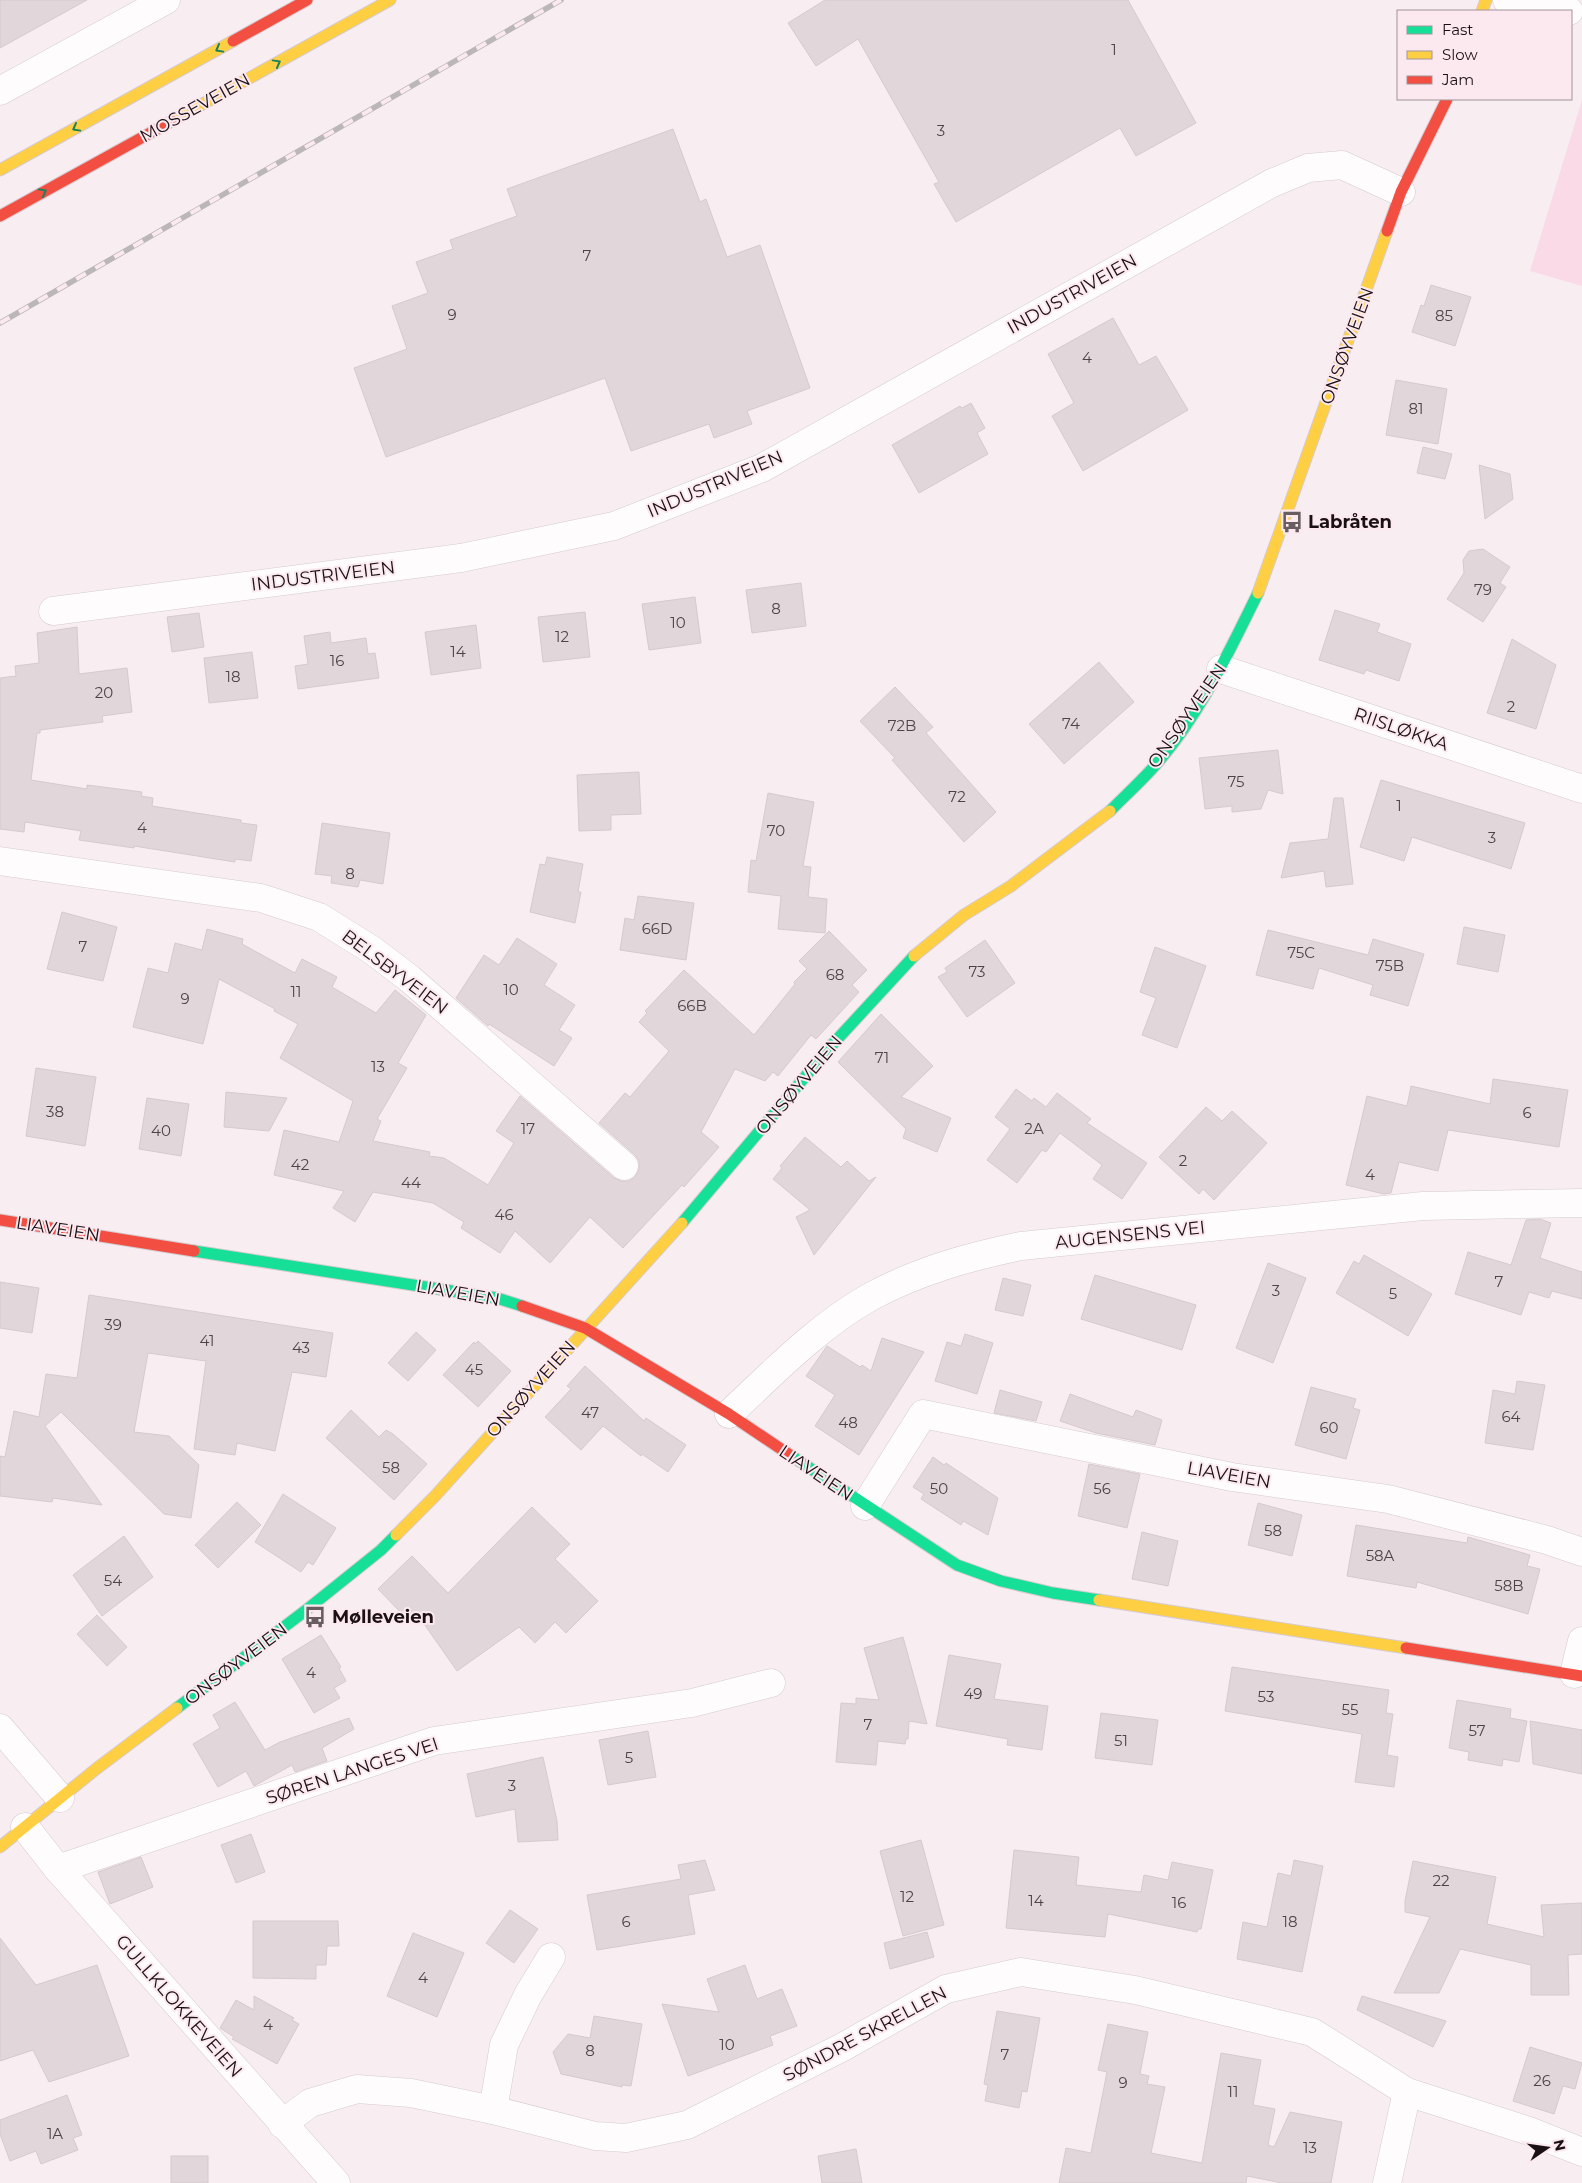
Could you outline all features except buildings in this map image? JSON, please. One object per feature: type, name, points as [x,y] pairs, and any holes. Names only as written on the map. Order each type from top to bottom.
[{"type":"main road","points":[[0,170],[307,0]]},
{"type":"main road","name":"MOSSEVEIEN","points":[[0,216],[390,0]]},
{"type":"main road","name":"ONSØYVEIEN","points":[[0,1847],[60,1798],[305,1612],[381,1550],[435,1496],[684,1220],[832,1046],[909,960],[964,915],[1011,886],[1107,814],[1152,769],[1184,726],[1221,669],[1262,584],[1401,192],[1447,100]]},
{"type":"main road","name":"LIAVEIEN","points":[[0,1220],[497,1298],[585,1328],[729,1414],[864,1506],[957,1565],[1010,1583],[1053,1593],[1578,1675]]},
{"type":"street","points":[[0,91],[166,0]]},
{"type":"street","points":[[1507,0],[1564,10]]},
{"type":"street","name":"INDUSTRIVEIEN","points":[[53,611],[460,558],[614,526],[762,468],[1272,182],[1308,168],[1342,164],[1401,192]]},
{"type":"street","name":"RIISLØKKA","points":[[1221,669],[1582,789]]},
{"type":"street","name":"BELSBYVEIEN","points":[[0,861],[261,898],[319,917],[372,950],[410,979],[624,1166]]},
{"type":"street","name":"AUGENSENS VEI","points":[[729,1414],[827,1326],[869,1298],[916,1275],[963,1258],[1022,1246],[1423,1206],[1582,1202]]},
{"type":"street","name":"LIAVEIEN","points":[[864,1506],[923,1414],[1232,1477],[1388,1499],[1547,1540],[1582,1552]]},
{"type":"street","name":"LIAVEIEN","points":[[1578,1675],[1582,1641]]},
{"type":"street","name":"SØREN LANGES VEI","points":[[58,1869],[434,1741],[692,1703],[771,1683]]},
{"type":"street","points":[[0,1728],[60,1798]]},
{"type":"street","name":"GULLKLOKKEVEIEN","points":[[25,1827],[58,1869],[336,2183]]},
{"type":"street","points":[[493,2110],[504,2044],[551,1957]]},
{"type":"street","name":"SØNDRE SKRELLEN","points":[[282,2124],[310,2103],[357,2089],[410,2093],[493,2110],[595,2136],[626,2138],[687,2125],[841,2048],[946,1989],[1021,1972],[1136,1990],[1312,2032],[1407,2092],[1530,2131],[1582,2152]]},
{"type":"street","points":[[1387,2183],[1407,2092]]},
{"type":"shaded area","points":[[1582,100],[1582,286],[1530,271]]},
{"type":"railway","points":[[0,323],[561,0]]},
{"type":"traffic: fast","points":[[1110,811],[1151,770],[1198,708],[1258,593]]},
{"type":"traffic: fast","points":[[682,1223],[831,1046],[914,956]]},
{"type":"traffic: fast","points":[[194,1251],[497,1298],[522,1306]]},
{"type":"traffic: fast","points":[[790,1455],[957,1565],[1001,1581],[1053,1593],[1099,1600]]},
{"type":"traffic: fast","points":[[177,1708],[305,1611],[381,1550],[396,1535]]},
{"type":"traffic: slow","points":[[172,121],[390,0]]},
{"type":"traffic: slow","points":[[1482,10],[1486,0]]},
{"type":"traffic: slow","points":[[0,170],[233,41]]},
{"type":"traffic: slow","points":[[1258,593],[1387,231]]},
{"type":"traffic: slow","points":[[914,956],[964,915],[1011,886],[1110,811]]},
{"type":"traffic: slow","points":[[396,1535],[435,1496],[682,1223]]},
{"type":"traffic: slow","points":[[1099,1600],[1406,1648]]},
{"type":"traffic: slow","points":[[0,1847],[96,1769],[177,1708]]},
{"type":"traffic: jam","points":[[233,41],[307,0]]},
{"type":"traffic: jam","points":[[1387,231],[1401,192],[1447,100]]},
{"type":"traffic: jam","points":[[0,216],[172,121]]},
{"type":"traffic: jam","points":[[0,1220],[194,1251]]},
{"type":"traffic: jam","points":[[522,1306],[585,1328],[729,1414],[790,1455]]},
{"type":"traffic: jam","points":[[1406,1648],[1582,1676]]},
{"type":"place","name":"Labråten","points":[[1292,522]]},
{"type":"place","name":"Mølleveien","points":[[315,1617]]}]
